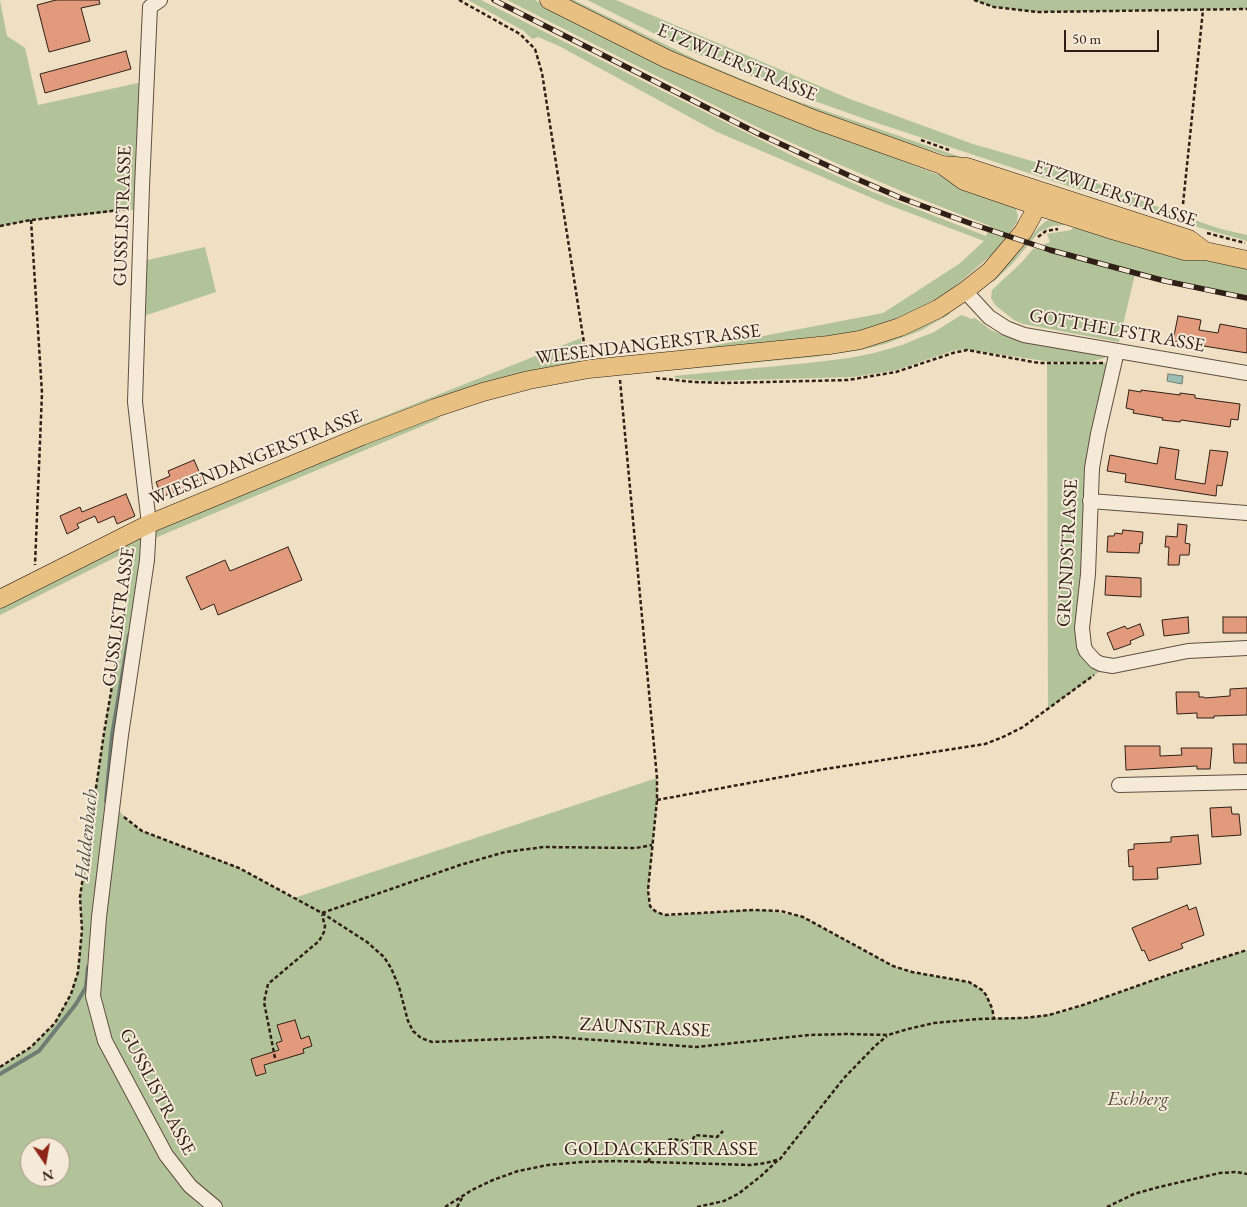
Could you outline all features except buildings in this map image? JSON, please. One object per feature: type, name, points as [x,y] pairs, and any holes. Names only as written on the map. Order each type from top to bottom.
[{"type":"main road","name":"ETZWILERSTRASSE","points":[[549,0],[667,58],[816,120],[942,165],[968,167],[1039,199],[1189,239],[1205,250],[1247,260]]},
{"type":"main road","name":"WIESENDANGERSTRASSE","points":[[0,599],[149,524],[450,402],[529,380],[589,369],[805,348],[847,342],[881,334],[914,322],[965,291],[990,271],[1027,226],[1039,199]]},
{"type":"street","name":"GUSSLISTRASSE","points":[[160,0],[150,7],[135,402],[149,524],[147,560],[120,735],[99,918],[93,996],[105,1041],[166,1155],[190,1186],[215,1207]]},
{"type":"street","name":"GOTTHELFSTRASSE","points":[[965,291],[989,317],[1000,325],[1018,333],[1247,373]]},
{"type":"street","name":"GRUNDSTRASSE","points":[[1107,666],[1090,657],[1084,646],[1082,635],[1088,574],[1090,501],[1096,445],[1117,351]]},
{"type":"street","points":[[1090,501],[1247,513]]},
{"type":"street","points":[[1107,666],[1188,651],[1247,648]]},
{"type":"street","points":[[1119,785],[1247,782]]},
{"type":"path","points":[[459,0],[520,34],[535,49],[542,73],[589,369]]},
{"type":"path","points":[[974,0],[994,7],[1038,12],[1247,9]]},
{"type":"path","points":[[1182,204],[1203,10]]},
{"type":"path","points":[[921,140],[957,152]]},
{"type":"path","points":[[0,226],[32,220],[126,210]]},
{"type":"path","points":[[32,220],[42,392],[34,581]]},
{"type":"path","points":[[1034,241],[1046,231],[1063,228]]},
{"type":"path","points":[[653,377],[687,382],[725,383],[856,379],[896,372],[967,350],[1039,363],[1086,364]]},
{"type":"path","points":[[612,380],[620,379],[654,740],[657,800],[648,895],[650,906],[655,912],[664,915],[767,910],[803,917],[893,966],[912,972],[969,982],[982,990],[986,995],[994,1018]]},
{"type":"path","points":[[0,1067],[31,1047],[54,1022],[71,994],[78,972],[82,930],[80,897],[104,733],[127,600]]},
{"type":"path","points":[[657,800],[816,771],[985,744],[1003,738],[1023,727],[1107,666]]},
{"type":"path","name":"ZAUNSTRASSE","points":[[113,805],[129,822],[142,831],[239,868],[358,935],[384,957],[397,980],[410,1026],[416,1035],[432,1042],[554,1037],[696,1047],[809,1035],[888,1036],[920,1026],[994,1018],[1023,1018],[1049,1015],[1247,950]]},
{"type":"path","points":[[275,1058],[264,1002],[268,984],[319,941],[325,926],[322,914],[460,865],[505,852],[544,847],[636,848],[653,845]]},
{"type":"path","name":"GOLDACKERSTRASSE","points":[[445,1207],[493,1180],[533,1168],[582,1162],[752,1165],[780,1159],[844,1078],[875,1046],[888,1036]]},
{"type":"path","points":[[648,1162],[652,1154],[666,1148],[668,1140],[689,1142],[692,1141],[695,1135],[717,1137],[723,1132]]},
{"type":"path","points":[[697,1207],[724,1201],[738,1194],[780,1159]]},
{"type":"path","points":[[1107,1207],[1134,1194],[1159,1187],[1220,1173],[1236,1172],[1247,1174]]},
{"type":"path","points":[[457,1207],[462,1196]]},
{"type":"green space","points":[[0,0],[7,36],[25,48],[38,105],[147,81],[142,209],[32,220],[0,226]]},
{"type":"green space","points":[[468,0],[481,0],[799,159],[873,192],[986,236],[990,226],[913,196],[757,127],[507,0],[535,0],[610,39],[794,119],[1011,203],[1016,209],[1017,222],[998,249],[952,289],[917,311],[871,331],[693,354],[711,346],[883,313],[959,264],[984,241],[886,204],[717,132],[559,46],[538,37],[532,39],[524,31]]},
{"type":"green space","points":[[565,0],[574,0],[699,61],[782,96],[978,163],[961,160],[876,133],[790,103],[680,56]]},
{"type":"green space","points":[[587,0],[616,0],[850,99],[973,144],[1063,170],[1179,215],[1221,229],[1247,235],[1247,241],[1083,191],[806,98],[681,47]]},
{"type":"green space","points":[[974,0],[1247,0],[1247,9],[1038,12],[994,7]]},
{"type":"green space","points":[[1054,219],[1068,221],[1065,225],[1052,226],[1039,232],[1012,264],[993,282],[992,280],[1018,253],[1039,227],[1046,221]]},
{"type":"green space","points":[[1079,224],[1201,259],[1247,269],[1247,298],[1135,274],[1119,342],[1023,324],[1014,320],[995,305],[991,298],[992,290],[1033,249],[1050,242],[1047,234],[1071,230]]},
{"type":"green space","points":[[205,247],[216,292],[141,317],[143,261]]},
{"type":"green space","points":[[949,312],[950,314],[920,331],[885,344],[861,350],[814,357],[655,372],[663,368],[901,335]]},
{"type":"green space","points":[[961,315],[972,319],[975,318],[991,330],[1004,336],[1100,354],[1105,358],[1084,363],[1051,362],[964,349],[952,351],[897,370],[854,377],[710,381],[676,378],[674,376],[808,363],[874,353],[902,345],[934,332]]},
{"type":"green space","points":[[581,338],[583,356],[577,366],[361,432],[359,426]]},
{"type":"green space","points":[[1115,363],[1098,434],[1083,641],[1107,666],[1048,709],[1047,364]]},
{"type":"green space","name":"Eschberg","points":[[435,408],[439,419],[148,541],[113,804],[129,822],[142,831],[239,868],[294,898],[657,778],[657,800],[648,895],[650,906],[655,911],[664,915],[677,915],[767,910],[803,917],[893,966],[912,972],[969,982],[982,990],[986,995],[994,1018],[1035,1017],[1066,1011],[1171,974],[1247,950],[1247,1207],[0,1207],[0,1067],[31,1047],[55,1023],[71,994],[78,972],[82,930],[80,897],[104,733],[136,547],[0,615],[0,599]]},
{"type":"water","points":[[1168,374],[1183,376],[1182,384],[1167,381]]},
{"type":"waterway","name":"Haldenbach","points":[[106,801],[112,735],[129,635]]},
{"type":"waterway","name":"Haldenbach","points":[[0,1074],[39,1051],[76,1004],[86,987],[88,967]]},
{"type":"railway","points":[[494,0],[757,133],[901,198],[1050,250],[1165,281],[1247,298]]}]
